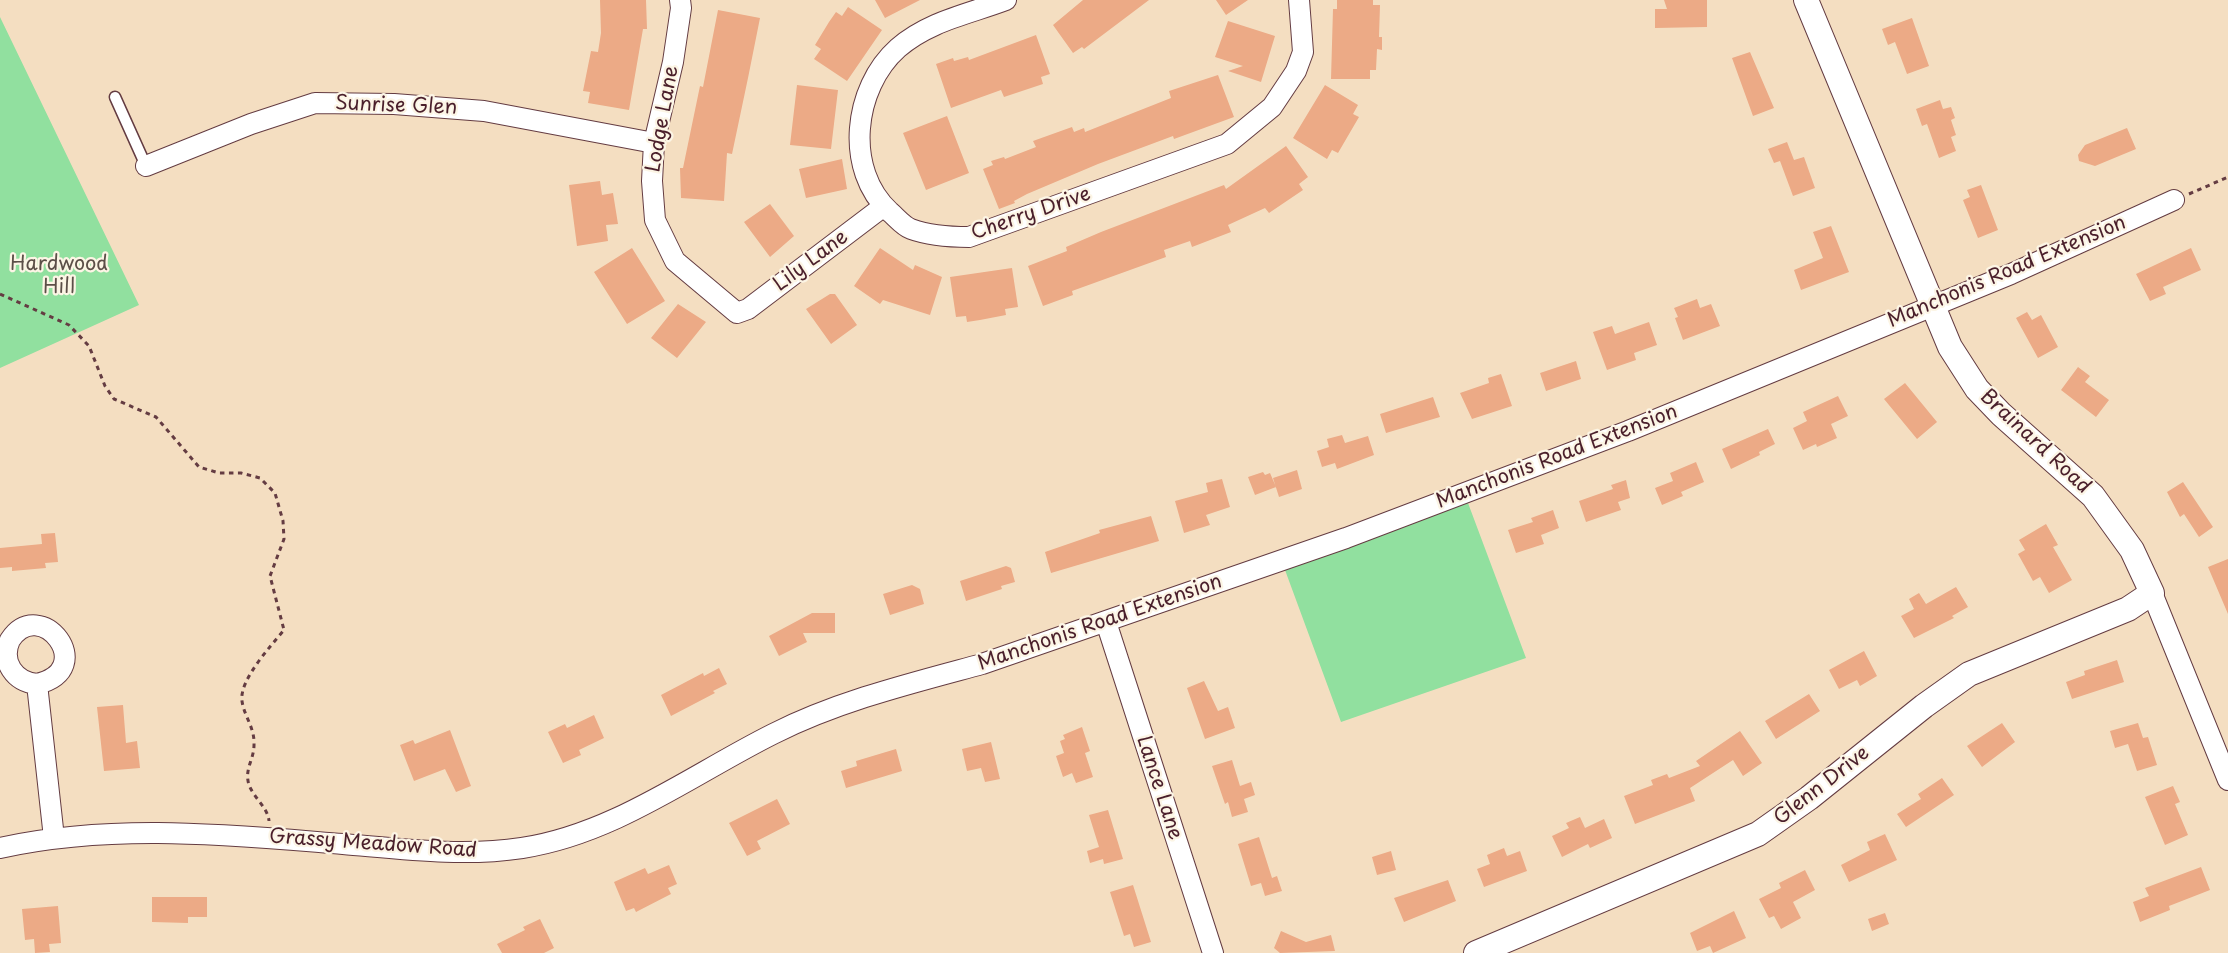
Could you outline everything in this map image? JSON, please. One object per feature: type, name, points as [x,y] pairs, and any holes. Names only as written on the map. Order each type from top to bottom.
[{"type":"street","name":"Lodge Lane","points":[[680,0],[681,8],[673,62],[654,144],[651,181],[656,220],[675,261],[737,313]]},
{"type":"street","name":"Cherry Drive","points":[[1006,0],[953,16],[898,48],[884,64],[871,88],[859,126],[864,166],[870,186],[884,206],[909,229],[945,238],[969,237],[1227,144],[1272,107],[1296,71],[1303,44],[1299,0]]},
{"type":"street","name":"Brainard Road","points":[[1806,0],[1931,306],[1950,347],[1977,389],[2001,414],[2093,496],[2132,550],[2152,593],[2228,780]]},
{"type":"street","name":"Sunrise Glen","points":[[146,166],[251,124],[315,103],[394,104],[484,111],[654,144]]},
{"type":"street","name":"Manchonis Road Extension","points":[[927,679],[982,664],[1346,538],[1628,431],[2011,274],[2174,200]]},
{"type":"street","name":"Lily Lane","points":[[737,313],[748,309],[884,206]]},
{"type":"street","name":"Glenn Drive","points":[[1476,953],[1758,834],[1809,798],[1924,706],[1969,674],[2128,609],[2152,593]]},
{"type":"street","name":"Lance Lane","points":[[1106,622],[1213,953]]},
{"type":"street","name":"Grassy Meadow Road","points":[[0,848],[54,838],[168,832],[467,853],[551,843],[585,832],[632,810],[774,733],[816,716],[927,679]]},
{"type":"street","points":[[37,684],[54,838]]},
{"type":"lane","points":[[115,97],[146,166]]},
{"type":"path","points":[[2174,200],[2228,177]]},
{"type":"path","points":[[0,294],[69,325],[89,346],[105,386],[114,399],[156,417],[199,467],[219,473],[241,473],[260,478],[275,493],[283,521],[284,539],[270,576],[284,630],[242,688],[242,702],[253,731],[254,748],[247,774],[250,787],[269,815],[272,838]]},
{"type":"green space","name":"Hardwood Hill","points":[[0,17],[139,305],[0,368]]},
{"type":"green space","points":[[1468,503],[1526,658],[1341,722],[1285,570]]},
{"type":"building","points":[[600,0],[646,0],[647,29],[643,29],[629,110],[588,103],[590,92],[583,91],[591,51],[598,52],[601,33]]},
{"type":"building","points":[[875,0],[920,0],[885,18]]},
{"type":"building","points":[[1083,0],[1149,0],[1084,49],[1082,47],[1073,53],[1053,25]]},
{"type":"building","points":[[1216,0],[1248,0],[1226,15]]},
{"type":"building","points":[[1337,0],[1373,0],[1373,5],[1380,5],[1379,37],[1382,37],[1382,50],[1377,49],[1376,70],[1370,70],[1370,79],[1331,79],[1333,9],[1337,9]]},
{"type":"building","points":[[1664,0],[1707,0],[1707,27],[1655,28],[1655,9],[1667,9]]},
{"type":"building","points":[[848,7],[882,30],[847,81],[814,59],[821,49],[815,45],[829,22],[836,12],[842,16]]},
{"type":"building","points":[[718,10],[760,18],[732,154],[727,153],[724,201],[681,198],[680,168],[683,168],[700,86],[703,87]]},
{"type":"building","points":[[1912,18],[1929,66],[1907,74],[1895,42],[1888,45],[1882,29]]},
{"type":"building","points":[[1228,21],[1275,36],[1261,82],[1228,71],[1243,66],[1215,57]]},
{"type":"building","points":[[1036,35],[1050,74],[1041,77],[1043,84],[1004,97],[1001,90],[951,108],[936,64],[953,58],[954,61],[968,57],[969,60]]},
{"type":"building","points":[[1750,52],[1774,108],[1753,116],[1732,58]]},
{"type":"building","points":[[1218,75],[1234,117],[1174,139],[1173,136],[1098,164],[1027,194],[1014,201],[1015,203],[999,209],[983,169],[993,165],[991,161],[1004,157],[1005,159],[1036,147],[1033,141],[1072,127],[1074,132],[1084,128],[1085,132],[1171,98],[1169,91]]},
{"type":"building","points":[[797,85],[838,90],[831,149],[790,145]]},
{"type":"building","points":[[1325,85],[1358,105],[1353,114],[1359,117],[1338,153],[1332,150],[1327,159],[1293,138]]},
{"type":"building","points":[[1940,100],[1943,109],[1951,107],[1955,118],[1951,120],[1956,135],[1951,137],[1956,151],[1939,158],[1927,124],[1922,126],[1916,109]]},
{"type":"building","points":[[947,116],[969,173],[926,190],[903,133]]},
{"type":"building","points":[[2127,128],[2136,149],[2095,166],[2079,161],[2078,155],[2085,145]]},
{"type":"building","points":[[1787,142],[1794,160],[1804,157],[1815,188],[1793,196],[1780,161],[1774,163],[1768,149]]},
{"type":"building","points":[[1286,146],[1308,177],[1299,184],[1303,190],[1269,213],[1265,208],[1228,225],[1231,232],[1192,247],[1190,241],[1164,250],[1166,257],[1072,291],[1073,295],[1043,306],[1028,266],[1067,251],[1066,247],[1101,232],[1224,185],[1226,189]]},
{"type":"building","points":[[842,159],[847,189],[806,198],[799,169]]},
{"type":"building","points":[[600,181],[602,195],[613,193],[618,224],[606,225],[608,241],[577,246],[569,185]]},
{"type":"building","points":[[1981,185],[1998,230],[1978,238],[1963,200],[1970,197],[1967,190]]},
{"type":"building","points":[[770,204],[794,236],[770,257],[744,222]]},
{"type":"building","points":[[1831,226],[1849,272],[1801,290],[1794,270],[1823,258],[1813,232]]},
{"type":"building","points":[[632,248],[665,301],[627,324],[594,272]]},
{"type":"building","points":[[880,248],[913,270],[915,265],[942,277],[930,315],[883,300],[880,304],[854,286]]},
{"type":"building","points":[[2191,248],[2201,270],[2163,287],[2166,294],[2150,301],[2136,274]]},
{"type":"building","points":[[1012,268],[1018,307],[1005,309],[1006,315],[980,320],[967,322],[966,316],[956,317],[950,277]]},
{"type":"building","points":[[830,294],[835,294],[857,325],[831,344],[806,309]]},
{"type":"building","points":[[1697,299],[1700,308],[1711,304],[1720,326],[1683,340],[1674,308]]},
{"type":"building","points":[[678,304],[706,322],[677,358],[651,338]]},
{"type":"building","points":[[2027,312],[2032,320],[2041,315],[2058,347],[2038,358],[2016,318]]},
{"type":"building","points":[[1649,322],[1657,345],[1634,353],[1636,360],[1607,370],[1593,332],[1612,326],[1615,334]]},
{"type":"building","points":[[1576,361],[1581,379],[1546,391],[1540,373]]},
{"type":"building","points":[[2078,367],[2090,376],[2085,382],[2109,400],[2096,417],[2061,390]]},
{"type":"building","points":[[1501,374],[1512,406],[1472,419],[1460,393],[1489,383],[1488,378]]},
{"type":"building","points":[[1905,383],[1937,422],[1917,439],[1884,399]]},
{"type":"building","points":[[1838,396],[1848,416],[1831,424],[1837,438],[1817,447],[1816,444],[1803,450],[1793,428],[1807,421],[1803,412]]},
{"type":"building","points":[[1433,397],[1440,417],[1386,433],[1380,414]]},
{"type":"building","points":[[1768,429],[1775,444],[1759,452],[1760,455],[1731,469],[1722,449]]},
{"type":"building","points":[[1342,435],[1345,443],[1368,436],[1374,455],[1337,469],[1335,463],[1322,467],[1317,451],[1329,447],[1327,439]]},
{"type":"building","points":[[1696,462],[1704,482],[1681,492],[1683,496],[1662,505],[1655,488],[1673,481],[1670,473]]},
{"type":"building","points":[[1297,470],[1302,489],[1279,497],[1273,478]]},
{"type":"building","points":[[1263,472],[1265,475],[1270,473],[1276,487],[1255,495],[1248,477]]},
{"type":"building","points":[[1222,479],[1230,507],[1206,515],[1210,525],[1184,533],[1175,501],[1208,492],[1206,483]]},
{"type":"building","points":[[1626,480],[1630,498],[1618,502],[1621,510],[1586,522],[1579,501],[1613,489],[1611,485]]},
{"type":"building","points":[[2183,482],[2213,527],[2199,537],[2184,514],[2180,517],[2167,492]]},
{"type":"building","points":[[1553,510],[1559,528],[1541,535],[1544,544],[1516,553],[1508,530],[1533,522],[1531,518]]},
{"type":"building","points":[[1151,516],[1159,541],[1051,573],[1045,552],[1100,533],[1099,530]]},
{"type":"building","points":[[2046,524],[2058,545],[2053,547],[2072,580],[2049,593],[2040,577],[2033,581],[2018,554],[2025,550],[2019,540]]},
{"type":"building","points":[[55,533],[58,562],[45,563],[46,568],[12,571],[12,567],[0,568],[0,548],[42,544],[41,534]]},
{"type":"building","points":[[2228,559],[2228,614],[2208,567]]},
{"type":"building","points":[[1006,566],[1011,568],[1015,582],[1001,586],[1002,589],[966,601],[960,581]]},
{"type":"building","points":[[912,585],[920,589],[924,604],[890,615],[883,594]]},
{"type":"building","points":[[1956,587],[1968,607],[1952,616],[1954,618],[1914,638],[1901,616],[1914,609],[1909,599],[1919,593],[1926,604]]},
{"type":"building","points":[[812,613],[835,613],[835,633],[803,633],[807,642],[779,656],[769,636]]},
{"type":"building","points":[[1864,651],[1877,676],[1860,686],[1857,680],[1839,689],[1829,670]]},
{"type":"building","points":[[2117,660],[2124,682],[2072,699],[2066,682],[2085,675],[2084,671]]},
{"type":"building","points":[[719,668],[727,684],[713,691],[715,693],[671,716],[661,695],[703,673],[704,676]]},
{"type":"building","points":[[1204,681],[1218,711],[1228,707],[1235,728],[1205,739],[1187,688]]},
{"type":"building","points":[[1809,694],[1820,711],[1776,739],[1765,721]]},
{"type":"building","points":[[123,705],[126,743],[137,741],[140,768],[104,771],[97,707]]},
{"type":"building","points":[[594,715],[604,738],[579,750],[581,755],[563,763],[548,732],[565,724],[567,728]]},
{"type":"building","points":[[2002,723],[2015,742],[1982,767],[1967,746]]},
{"type":"building","points":[[2138,723],[2143,738],[2148,737],[2157,765],[2137,771],[2128,744],[2115,748],[2110,731]]},
{"type":"building","points":[[1082,727],[1090,751],[1085,753],[1093,777],[1076,783],[1072,773],[1063,777],[1056,756],[1064,753],[1060,741],[1065,739],[1063,735]]},
{"type":"building","points":[[450,730],[471,786],[456,792],[445,769],[414,781],[400,745],[413,740],[415,744]]},
{"type":"building","points":[[1740,731],[1762,763],[1743,776],[1733,760],[1690,788],[1695,801],[1635,824],[1624,796],[1653,785],[1651,780],[1667,774],[1669,778],[1700,766],[1696,761]]},
{"type":"building","points":[[991,742],[1000,779],[985,782],[981,768],[967,771],[962,749]]},
{"type":"building","points":[[896,749],[902,771],[846,788],[841,771],[857,766],[856,761]]},
{"type":"building","points":[[1232,760],[1240,786],[1251,782],[1255,795],[1244,799],[1248,812],[1232,817],[1212,766]]},
{"type":"building","points":[[1942,778],[1954,795],[1906,827],[1897,814],[1921,799],[1918,794]]},
{"type":"building","points":[[2173,786],[2180,802],[2175,804],[2188,835],[2165,845],[2145,797]]},
{"type":"building","points":[[777,799],[790,824],[757,841],[761,849],[747,856],[729,823]]},
{"type":"building","points":[[1108,810],[1123,859],[1104,864],[1103,859],[1090,863],[1087,851],[1099,847],[1089,815]]},
{"type":"building","points":[[1580,817],[1585,828],[1604,819],[1612,838],[1590,848],[1588,844],[1562,857],[1552,836],[1569,828],[1566,823]]},
{"type":"building","points":[[1885,834],[1897,860],[1849,882],[1841,865],[1870,850],[1867,842]]},
{"type":"building","points":[[1259,837],[1272,878],[1277,876],[1282,891],[1265,896],[1261,883],[1251,886],[1238,844]]},
{"type":"building","points":[[1504,848],[1507,856],[1520,851],[1527,871],[1484,887],[1477,869],[1490,864],[1487,855]]},
{"type":"building","points":[[1391,851],[1396,870],[1377,875],[1372,857]]},
{"type":"building","points":[[669,865],[677,884],[668,888],[671,894],[636,912],[634,908],[626,911],[614,882],[645,868],[648,874]]},
{"type":"building","points":[[2201,867],[2210,890],[2169,906],[2170,910],[2140,922],[2133,902],[2149,896],[2145,888]]},
{"type":"building","points":[[1805,870],[1815,890],[1793,902],[1801,918],[1781,929],[1774,916],[1769,918],[1759,899],[1781,888],[1779,883]]},
{"type":"building","points":[[1448,880],[1456,901],[1404,922],[1394,898]]},
{"type":"building","points":[[1133,885],[1151,942],[1134,947],[1130,934],[1124,936],[1110,892]]},
{"type":"building","points":[[152,897],[207,897],[207,917],[188,917],[188,923],[152,922]]},
{"type":"building","points":[[58,906],[61,943],[49,944],[50,952],[35,953],[34,939],[25,940],[22,909]]},
{"type":"building","points":[[1734,911],[1746,938],[1713,953],[1710,946],[1697,951],[1690,933]]},
{"type":"building","points":[[1885,913],[1889,924],[1872,931],[1868,919]]},
{"type":"building","points":[[540,919],[554,948],[544,953],[502,953],[497,944],[525,930],[523,927]]},
{"type":"building","points":[[1281,931],[1306,942],[1331,935],[1335,951],[1280,953],[1274,948]]}]
